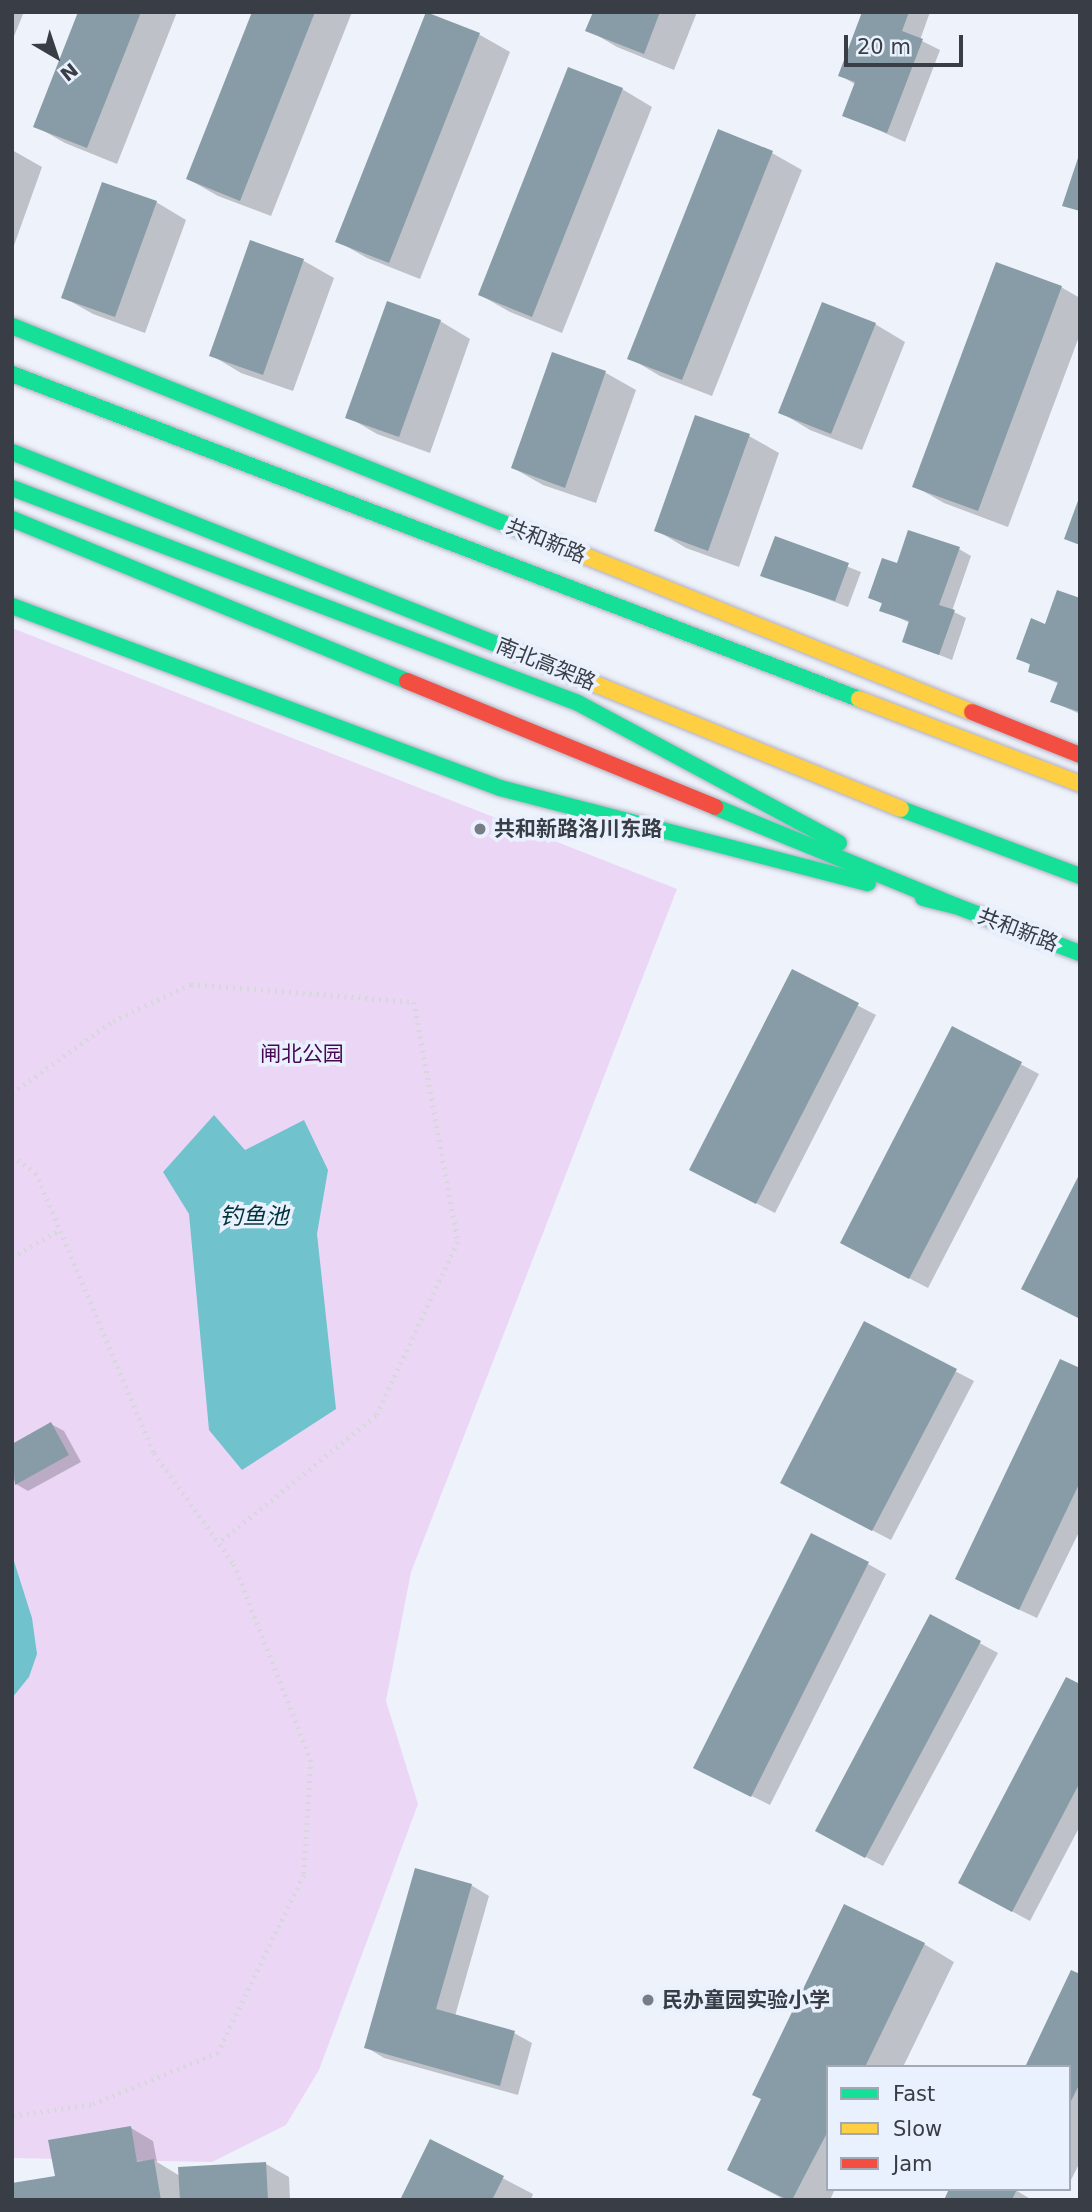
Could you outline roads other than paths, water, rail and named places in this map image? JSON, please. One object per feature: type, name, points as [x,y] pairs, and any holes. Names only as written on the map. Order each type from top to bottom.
[{"type":"main road","name":"共和新路","points":[[12,326],[1080,755]]},
{"type":"main road","points":[[12,374],[1080,785]]},
{"type":"main road","name":"南北高架路","points":[[12,452],[475,635],[941,825],[1080,876]]},
{"type":"main road","name":"共和新路","points":[[12,488],[578,703],[956,906]]},
{"type":"main road","points":[[12,519],[956,906]]},
{"type":"main road","name":"共和新路","points":[[12,606],[500,788],[956,906],[1080,953]]},
{"type":"water","name":"钓鱼池","points":[[214,1115],[245,1150],[304,1120],[328,1170],[317,1234],[336,1409],[242,1470],[209,1430],[189,1214],[163,1172]]},
{"type":"water","points":[[12,1555],[32,1618],[37,1654],[29,1677],[12,1698]]},
{"type":"place","name":"共和新路洛川东路","points":[[480,829]]},
{"type":"place","name":"民办童园实验小学","points":[[648,2000]]},
{"type":"park label","name":"闸北公园","points":[[302,1054]]}]
